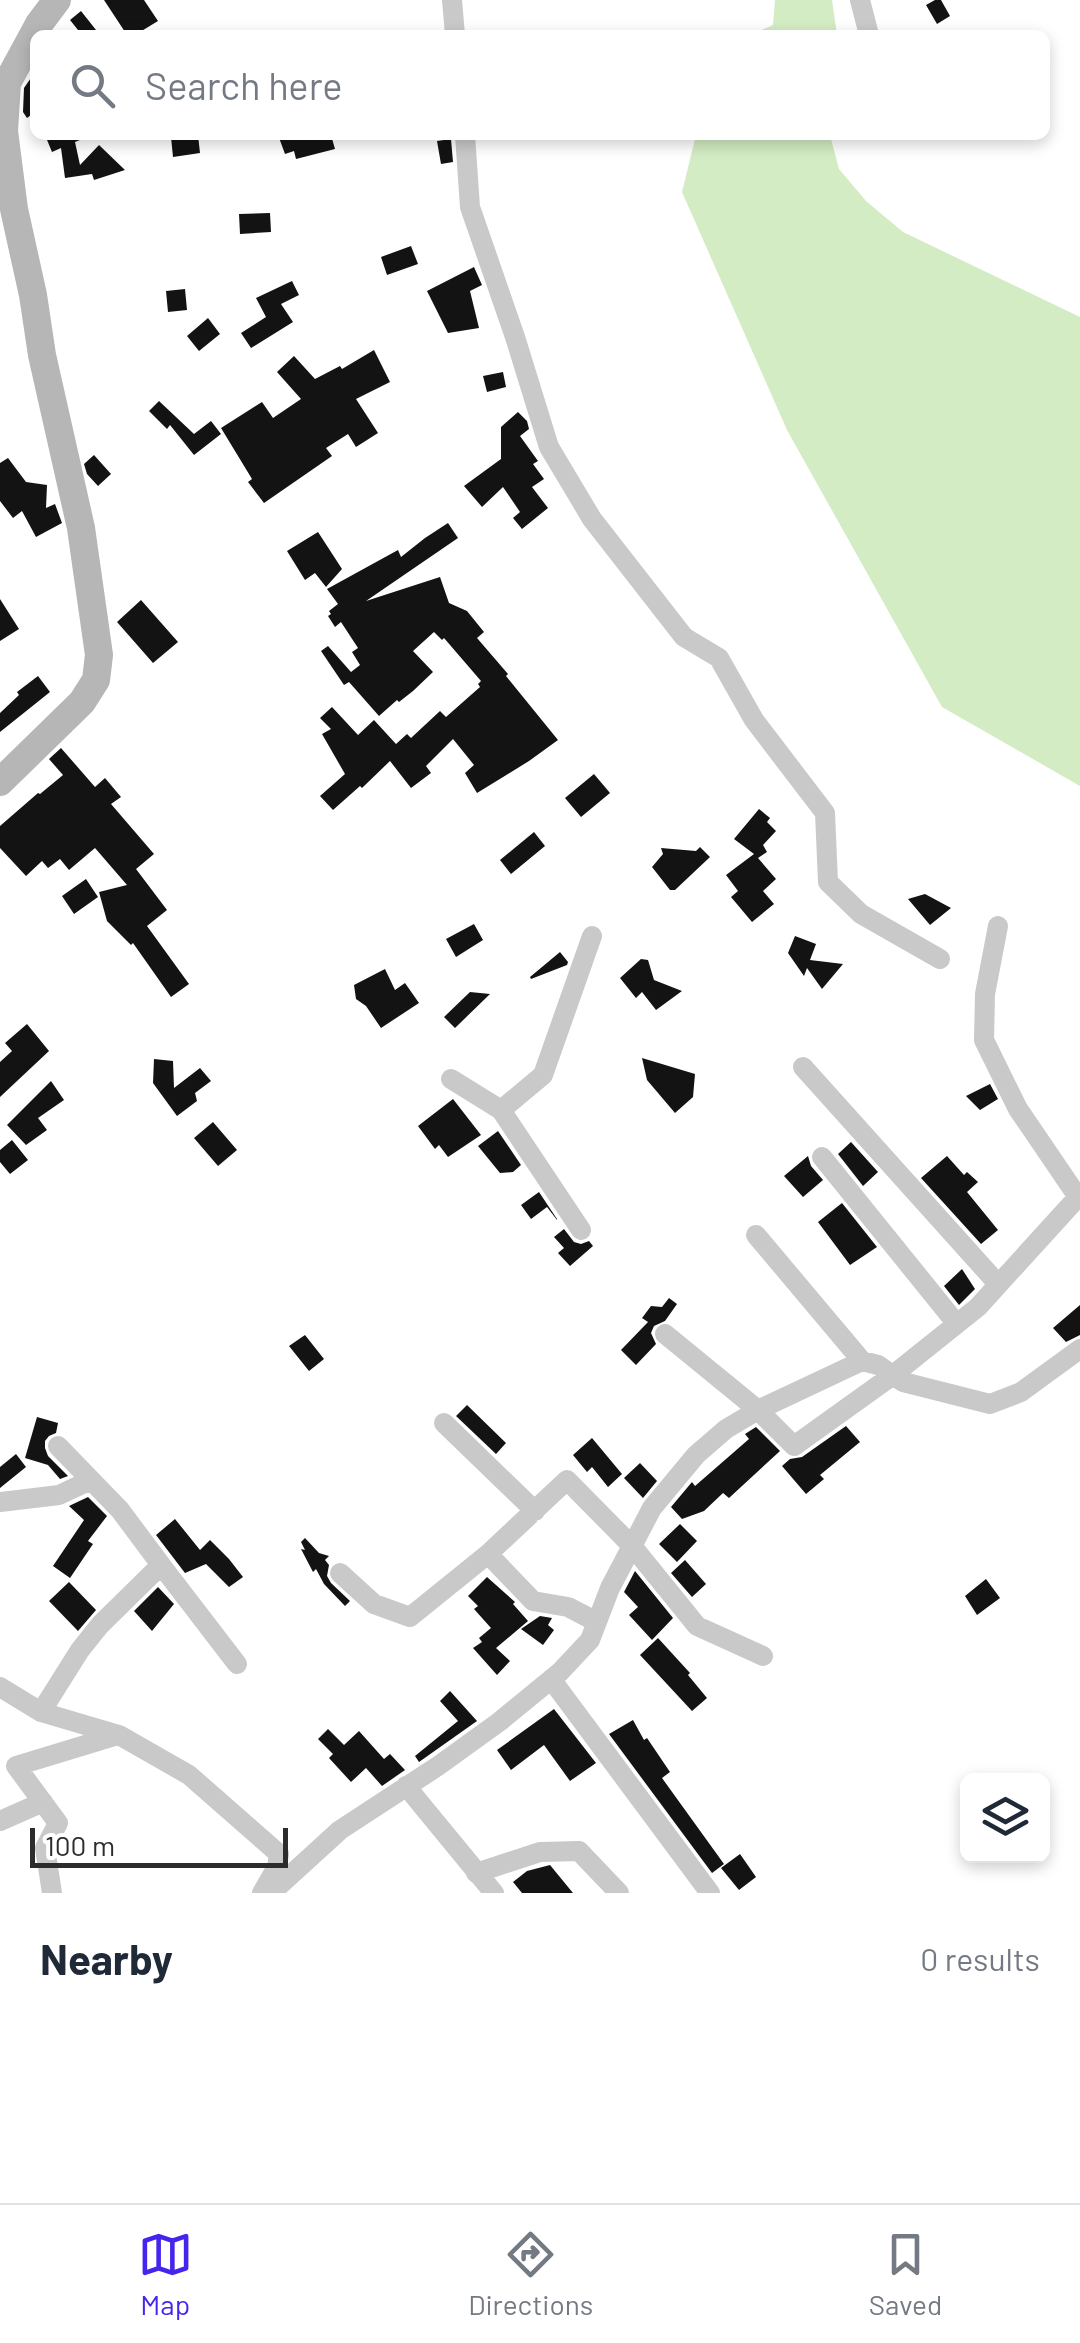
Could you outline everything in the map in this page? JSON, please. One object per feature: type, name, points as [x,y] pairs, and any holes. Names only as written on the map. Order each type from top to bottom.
[{"type":"main road","points":[[37,30],[57,0]]},
{"type":"main road","points":[[0,782],[82,702],[96,680],[100,654],[81,528],[33,295],[21,240],[7,211],[7,83],[30,42]]},
{"type":"street","points":[[452,0],[455,30]]},
{"type":"street","points":[[860,0],[867,30]]},
{"type":"street","points":[[464,140],[470,206],[549,446],[592,519],[684,637],[719,658],[754,720],[825,813],[828,882],[861,914],[940,959]]},
{"type":"street","points":[[665,1334],[758,1410],[794,1446],[898,1379],[978,1307],[1078,1197],[1018,1109],[984,1040],[985,994],[998,926]]},
{"type":"street","points":[[501,1110],[543,1076],[592,936]]},
{"type":"street","points":[[803,1067],[998,1284]]},
{"type":"street","points":[[452,1079],[501,1110],[581,1230]]},
{"type":"street","points":[[822,1158],[956,1324]]},
{"type":"street","points":[[756,1234],[862,1361],[878,1365],[898,1379],[990,1404],[1020,1392],[1080,1349]]},
{"type":"street","points":[[271,1893],[340,1830],[499,1722],[590,1640],[610,1588],[652,1508],[696,1455],[726,1429],[758,1410],[862,1361]]},
{"type":"street","points":[[444,1423],[535,1510]]},
{"type":"street","points":[[58,1446],[120,1510],[237,1664]]},
{"type":"street","points":[[0,1502],[59,1496],[91,1480]]},
{"type":"street","points":[[340,1574],[374,1604],[410,1618],[488,1554],[568,1480],[633,1547],[696,1626],[763,1656]]},
{"type":"street","points":[[488,1554],[533,1601],[568,1607],[597,1622]]},
{"type":"street","points":[[41,1712],[100,1625],[161,1565]]},
{"type":"street","points":[[551,1679],[710,1893]]},
{"type":"street","points":[[0,1687],[41,1712],[120,1735],[189,1775],[279,1854],[277,1867],[262,1893]]},
{"type":"street","points":[[52,1893],[45,1848],[58,1823],[43,1802],[8,1768],[120,1735]]},
{"type":"street","points":[[406,1786],[494,1893]]},
{"type":"street","points":[[0,1821],[43,1802]]},
{"type":"street","points":[[476,1873],[540,1852],[579,1850],[618,1893]]},
{"type":"shaded area","points":[[775,0],[832,0],[836,30],[762,30],[773,25]]},
{"type":"shaded area","points":[[695,140],[831,140],[839,169],[866,201],[903,232],[1080,317],[1080,786],[942,707],[787,430],[682,192]]},
{"type":"building","points":[[104,0],[144,0],[158,21],[143,30],[124,30]]},
{"type":"building","points":[[941,0],[950,16],[937,24],[926,5]]},
{"type":"building","points":[[81,11],[96,30],[78,30],[70,20]]},
{"type":"building","points":[[30,79],[27,118],[23,112],[24,88]]},
{"type":"building","points":[[47,140],[80,140],[75,142],[80,165],[99,145],[125,170],[94,180],[92,174],[65,178],[61,148],[52,152]]},
{"type":"building","points":[[171,140],[199,140],[200,153],[173,157]]},
{"type":"building","points":[[280,140],[332,140],[335,149],[296,159],[294,151],[285,154]]},
{"type":"building","points":[[451,140],[453,162],[441,164],[437,141]]},
{"type":"building","points":[[270,213],[271,232],[240,234],[239,214]]},
{"type":"building","points":[[411,246],[418,264],[387,275],[381,257]]},
{"type":"building","points":[[474,267],[482,285],[470,291],[479,328],[448,333],[427,291]]},
{"type":"building","points":[[292,281],[299,295],[281,304],[293,322],[251,348],[241,333],[266,317],[256,298]]},
{"type":"building","points":[[185,289],[187,310],[168,312],[166,291]]},
{"type":"building","points":[[208,318],[220,334],[199,351],[187,336]]},
{"type":"building","points":[[374,350],[390,382],[356,399],[378,433],[356,447],[348,434],[326,448],[332,456],[264,503],[248,482],[252,479],[221,428],[262,402],[273,418],[301,399],[277,372],[294,356],[315,379]]},
{"type":"building","points":[[503,372],[506,387],[487,392],[483,376]]},
{"type":"building","points":[[159,401],[194,434],[211,421],[221,434],[194,455],[170,425],[167,429],[149,411]]},
{"type":"building","points":[[518,412],[529,429],[520,436],[538,461],[533,464],[544,479],[532,487],[548,508],[522,529],[513,518],[520,512],[503,487],[482,507],[464,486],[501,459],[501,427]]},
{"type":"building","points":[[94,455],[111,474],[98,486],[84,464]]},
{"type":"building","points":[[8,458],[26,482],[47,485],[46,508],[55,504],[62,523],[36,537],[22,511],[13,518],[0,501],[0,463]]},
{"type":"building","points":[[448,523],[458,538],[366,601],[440,577],[449,603],[467,611],[484,632],[477,638],[558,740],[477,793],[465,773],[474,765],[453,739],[426,766],[431,773],[411,788],[390,761],[333,810],[320,796],[345,774],[322,734],[331,729],[320,718],[332,707],[358,735],[374,720],[396,744],[407,734],[411,738],[440,711],[446,717],[480,687],[481,681],[444,638],[434,632],[413,651],[433,672],[379,716],[349,682],[344,685],[321,651],[328,646],[351,672],[360,665],[352,652],[358,648],[341,622],[335,627],[328,616],[338,604],[327,589],[398,550],[401,557]]},
{"type":"building","points":[[318,532],[342,569],[326,587],[315,573],[305,580],[287,551]]},
{"type":"building","points":[[0,599],[19,629],[0,641]]},
{"type":"building","points":[[141,600],[178,642],[153,663],[117,622]]},
{"type":"building","points":[[38,676],[50,692],[0,732],[0,713],[19,695],[17,692]]},
{"type":"building","points":[[61,748],[95,787],[105,778],[121,797],[111,804],[154,854],[136,869],[167,910],[147,926],[189,984],[171,997],[133,943],[107,921],[99,892],[127,885],[95,848],[69,870],[60,859],[48,868],[42,861],[26,876],[0,848],[0,826],[63,775],[49,759]]},
{"type":"building","points":[[594,774],[610,793],[581,817],[565,798]]},
{"type":"building","points":[[759,809],[770,818],[767,822],[776,831],[763,845],[767,852],[758,858],[776,879],[763,891],[774,904],[752,922],[731,897],[738,891],[726,875],[754,854],[734,839]]},
{"type":"building","points":[[534,832],[545,846],[511,874],[500,860]]},
{"type":"building","points":[[700,847],[710,857],[675,890],[670,890],[652,867],[663,854],[661,848],[696,851]]},
{"type":"building","points":[[86,879],[98,897],[74,914],[62,896]]},
{"type":"building","points":[[925,894],[951,908],[930,925],[908,899]]},
{"type":"building","points":[[474,924],[483,940],[456,957],[446,939]]},
{"type":"building","points":[[795,936],[816,944],[810,960],[843,964],[822,989],[807,968],[804,976],[788,953]]},
{"type":"building","points":[[560,952],[567,965],[531,979],[530,977]]},
{"type":"building","points":[[641,959],[648,960],[654,980],[682,991],[656,1010],[642,992],[636,998],[620,978]]},
{"type":"building","points":[[385,969],[395,990],[405,983],[419,1003],[381,1028],[366,1006],[356,999],[354,985]]},
{"type":"building","points":[[470,992],[490,994],[455,1028],[444,1017]]},
{"type":"building","points":[[27,1024],[49,1051],[0,1097],[0,1062],[12,1051],[5,1043]]},
{"type":"building","points":[[642,1058],[695,1074],[693,1097],[675,1113],[647,1080]]},
{"type":"building","points":[[154,1059],[173,1061],[174,1088],[200,1068],[211,1081],[195,1093],[197,1101],[177,1116],[153,1083]]},
{"type":"building","points":[[51,1081],[64,1100],[38,1118],[47,1130],[26,1145],[7,1125]]},
{"type":"building","points":[[990,1084],[998,1099],[980,1110],[966,1096]]},
{"type":"building","points":[[453,1099],[481,1135],[448,1157],[439,1145],[435,1149],[418,1126]]},
{"type":"building","points":[[213,1122],[237,1150],[218,1166],[194,1138]]},
{"type":"building","points":[[498,1131],[521,1165],[513,1172],[500,1173],[478,1146]]},
{"type":"building","points":[[12,1140],[28,1160],[10,1174],[0,1162],[0,1150]]},
{"type":"building","points":[[851,1142],[878,1172],[863,1186],[838,1154]]},
{"type":"building","points":[[808,1156],[823,1180],[803,1197],[784,1176]]},
{"type":"building","points":[[947,1156],[964,1175],[967,1172],[978,1182],[967,1192],[998,1230],[981,1244],[921,1178]]},
{"type":"building","points":[[539,1192],[557,1220],[547,1207],[531,1219],[521,1205]]},
{"type":"building","points":[[842,1203],[877,1247],[850,1265],[818,1222]]},
{"type":"building","points":[[564,1229],[574,1242],[589,1241],[593,1246],[570,1266],[558,1253],[564,1248],[554,1237]]},
{"type":"building","points":[[962,1269],[975,1289],[959,1305],[944,1286]]},
{"type":"building","points":[[669,1298],[677,1304],[665,1321],[654,1326],[651,1333],[656,1344],[636,1365],[621,1350],[648,1322],[642,1318],[651,1306],[662,1307]]},
{"type":"building","points":[[1080,1305],[1080,1335],[1066,1342],[1053,1328]]},
{"type":"building","points":[[305,1335],[324,1359],[309,1371],[289,1346]]},
{"type":"building","points":[[467,1405],[506,1443],[496,1454],[456,1416]]},
{"type":"building","points":[[37,1417],[58,1423],[56,1433],[45,1441],[45,1448],[68,1476],[60,1479],[48,1465],[25,1458]]},
{"type":"building","points":[[846,1426],[860,1442],[820,1475],[824,1479],[806,1494],[782,1466]]},
{"type":"building","points":[[756,1427],[780,1451],[729,1498],[723,1493],[704,1511],[682,1519],[671,1507],[692,1482],[695,1486],[749,1439],[745,1434]]},
{"type":"building","points":[[592,1438],[622,1474],[608,1487],[592,1467],[587,1472],[573,1455]]},
{"type":"building","points":[[16,1454],[26,1467],[0,1488],[0,1467]]},
{"type":"building","points":[[640,1463],[657,1481],[643,1498],[624,1478]]},
{"type":"building","points":[[88,1497],[107,1516],[88,1541],[93,1544],[70,1578],[53,1566],[84,1520],[69,1506]]},
{"type":"building","points":[[175,1519],[200,1550],[210,1540],[243,1577],[229,1587],[206,1564],[185,1573],[156,1535]]},
{"type":"building","points":[[680,1524],[697,1541],[677,1562],[659,1544]]},
{"type":"building","points":[[305,1538],[319,1553],[329,1556],[325,1560],[329,1565],[327,1576],[350,1601],[345,1606],[316,1569],[313,1572],[301,1549],[305,1550],[301,1542]]},
{"type":"building","points":[[685,1560],[706,1584],[692,1597],[671,1573]]},
{"type":"building","points":[[635,1571],[673,1618],[652,1640],[629,1615],[638,1607],[624,1592]]},
{"type":"building","points":[[487,1577],[515,1602],[528,1621],[496,1648],[510,1661],[497,1675],[473,1648],[491,1628],[468,1596]]},
{"type":"building","points":[[986,1579],[1000,1598],[977,1615],[965,1596]]},
{"type":"building","points":[[69,1582],[96,1610],[78,1631],[49,1601]]},
{"type":"building","points":[[158,1587],[174,1604],[152,1631],[134,1611]]},
{"type":"building","points":[[540,1616],[552,1618],[548,1625],[554,1630],[543,1645],[521,1629]]},
{"type":"building","points":[[658,1638],[707,1698],[692,1711],[640,1655]]},
{"type":"building","points":[[450,1691],[477,1721],[419,1762],[415,1756],[458,1721],[440,1701]]},
{"type":"building","points":[[554,1709],[596,1763],[570,1781],[544,1745],[511,1770],[497,1750]]},
{"type":"building","points":[[633,1720],[670,1772],[662,1778],[724,1864],[712,1873],[609,1734]]},
{"type":"building","points":[[328,1729],[344,1745],[359,1731],[384,1759],[390,1754],[405,1770],[382,1786],[366,1768],[351,1782],[318,1739]]},
{"type":"building","points":[[740,1854],[756,1877],[739,1890],[721,1868]]},
{"type":"building","points":[[550,1865],[573,1893],[522,1893],[513,1882],[527,1871]]}]
